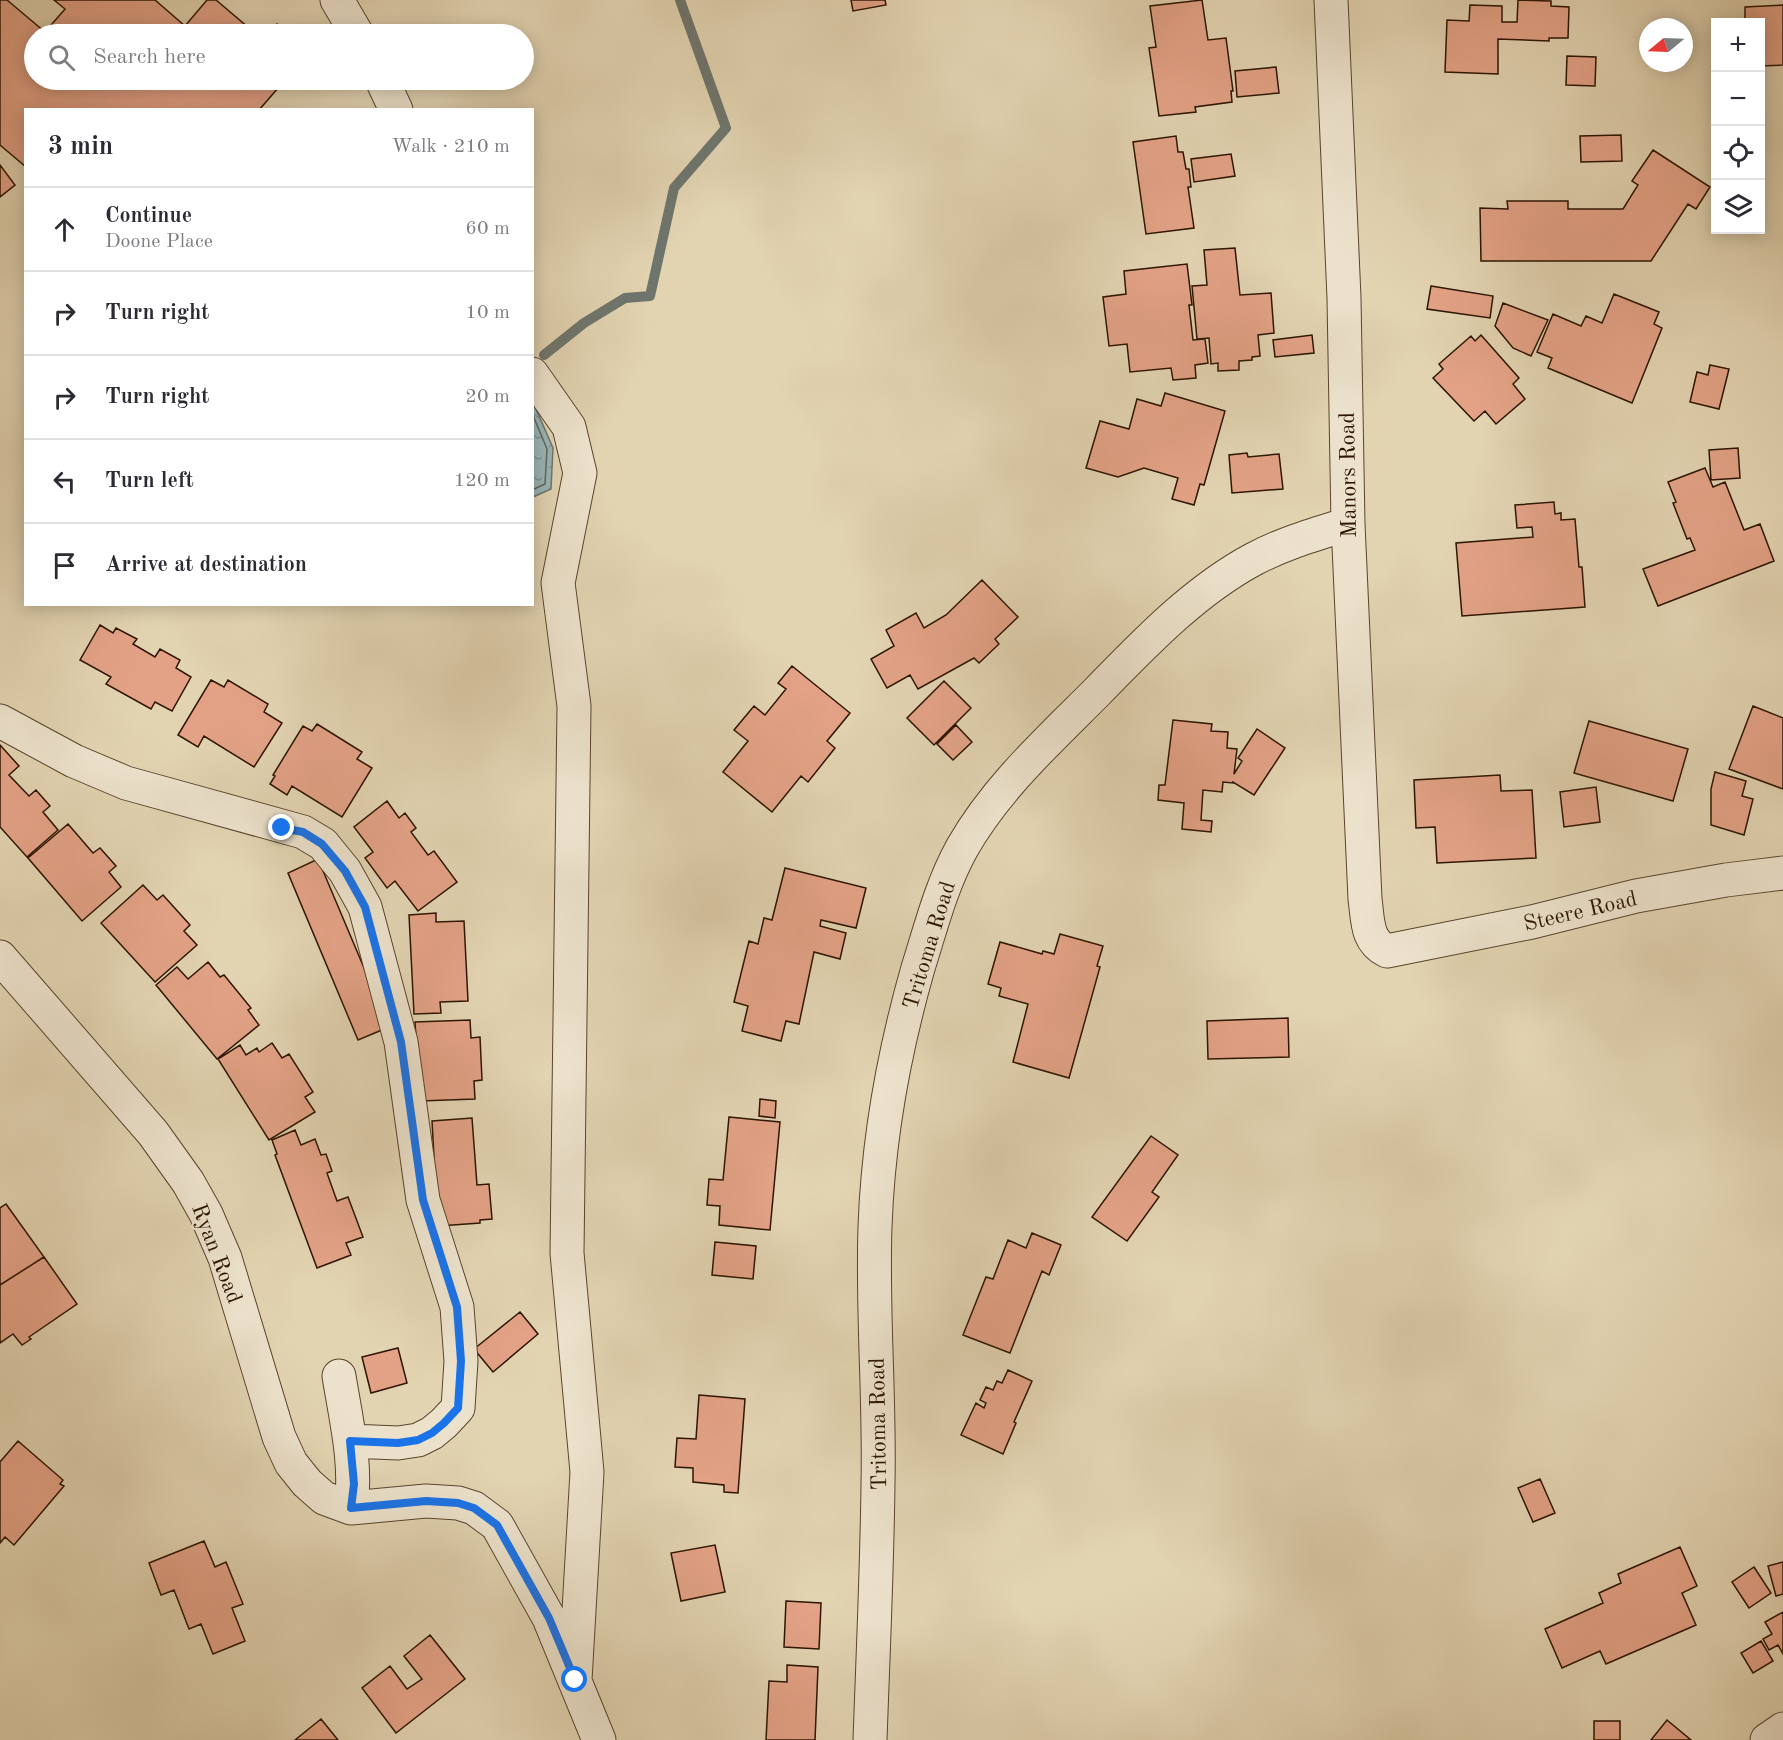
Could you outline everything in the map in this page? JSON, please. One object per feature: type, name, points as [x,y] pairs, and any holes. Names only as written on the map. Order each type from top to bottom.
[{"type":"street","points":[[338,0],[351,24]]},
{"type":"street","name":"Manors Road","points":[[1331,0],[1344,298],[1348,524],[1365,899],[1371,936],[1378,947]]},
{"type":"street","points":[[387,90],[395,108]]},
{"type":"street","points":[[534,377],[569,427],[580,473],[558,583],[574,706],[567,1253],[587,1472],[575,1680]]},
{"type":"street","name":"Tritoma Road","points":[[870,1740],[878,1482],[875,1227],[884,1121],[909,1000],[940,893],[962,848],[986,811],[1032,758],[1118,670],[1183,609],[1254,559],[1296,541],[1348,524]]},
{"type":"street","points":[[0,721],[74,761],[126,783],[303,832],[322,844],[345,871],[365,907],[401,1042],[423,1200],[457,1307],[461,1361],[458,1408],[432,1433],[418,1440],[398,1443],[350,1441]]},
{"type":"street","name":"Steere Road","points":[[1378,947],[1387,951],[1419,946],[1532,922],[1636,896],[1726,880],[1783,873]]},
{"type":"street","name":"Ryan Road","points":[[0,957],[153,1133],[188,1182],[206,1214],[225,1258],[279,1437],[291,1463],[307,1483],[324,1498],[351,1508]]},
{"type":"street","points":[[339,1376],[350,1441],[354,1484],[351,1508],[426,1501],[458,1503],[474,1508],[497,1525],[549,1618],[599,1740]]},
{"type":"street","points":[[1767,1740],[1783,1729]]},
{"type":"water","points":[[534,405],[553,448],[551,489],[534,497]]},
{"type":"building","points":[[0,0],[7,0],[36,24],[24,24],[24,90],[276,90],[261,108],[24,108],[24,165],[0,145]]},
{"type":"building","points":[[54,0],[155,0],[183,24],[52,24],[65,9]]},
{"type":"building","points":[[207,0],[216,0],[244,24],[187,24]]},
{"type":"building","points":[[851,0],[885,0],[886,5],[853,11]]},
{"type":"building","points":[[1202,0],[1208,40],[1226,38],[1233,91],[1231,91],[1232,102],[1195,107],[1196,112],[1159,116],[1149,48],[1156,47],[1150,6]]},
{"type":"building","points":[[1518,0],[1551,1],[1551,6],[1569,7],[1568,38],[1549,38],[1549,41],[1498,39],[1498,74],[1445,72],[1447,20],[1469,21],[1470,5],[1502,6],[1502,22],[1517,22]]},
{"type":"building","points":[[1783,5],[1783,65],[1765,66],[1765,18],[1745,18],[1745,7]]},
{"type":"building","points":[[1567,56],[1596,57],[1595,86],[1566,85]]},
{"type":"building","points":[[1276,67],[1279,93],[1237,97],[1235,71]]},
{"type":"building","points":[[1621,135],[1622,161],[1581,162],[1580,136]]},
{"type":"building","points":[[1176,136],[1178,152],[1183,152],[1186,169],[1189,169],[1191,187],[1188,187],[1194,228],[1146,234],[1133,142]]},
{"type":"building","points":[[1653,150],[1710,187],[1696,209],[1688,204],[1651,261],[1481,261],[1480,208],[1508,209],[1507,201],[1568,201],[1568,209],[1623,209],[1638,185],[1632,181]]},
{"type":"building","points":[[1231,154],[1235,176],[1194,182],[1191,159]]},
{"type":"building","points":[[0,165],[15,185],[0,197]]},
{"type":"building","points":[[1235,248],[1240,295],[1271,293],[1274,333],[1258,335],[1260,356],[1252,357],[1252,360],[1239,361],[1239,370],[1218,371],[1218,363],[1211,364],[1209,338],[1197,339],[1192,286],[1207,285],[1204,250]]},
{"type":"building","points":[[1187,264],[1193,340],[1205,339],[1208,363],[1195,365],[1196,378],[1173,380],[1171,368],[1130,372],[1127,344],[1109,346],[1103,297],[1126,294],[1124,271]]},
{"type":"building","points":[[1431,286],[1493,296],[1490,318],[1427,309]]},
{"type":"building","points":[[1614,294],[1659,312],[1654,324],[1662,328],[1632,403],[1548,368],[1552,358],[1537,352],[1553,314],[1581,326],[1586,316],[1602,323]]},
{"type":"building","points":[[1503,303],[1548,320],[1531,356],[1513,348],[1495,326]]},
{"type":"building","points":[[1312,335],[1314,353],[1275,357],[1273,340]]},
{"type":"building","points":[[1481,335],[1519,378],[1513,384],[1525,399],[1496,424],[1485,411],[1474,421],[1433,378],[1443,369],[1439,364],[1471,336],[1475,341]]},
{"type":"building","points":[[1710,365],[1729,369],[1719,409],[1690,402],[1697,372],[1708,375]]},
{"type":"building","points":[[1165,393],[1225,411],[1204,485],[1200,484],[1194,505],[1172,499],[1178,478],[1144,468],[1118,477],[1086,468],[1100,421],[1129,429],[1137,399],[1161,406]]},
{"type":"building","points":[[1738,448],[1740,478],[1711,480],[1709,450]]},
{"type":"building","points":[[1247,453],[1248,457],[1279,454],[1283,489],[1232,493],[1229,455]]},
{"type":"building","points":[[1705,468],[1713,487],[1725,482],[1744,530],[1760,524],[1774,561],[1658,606],[1643,569],[1695,550],[1690,538],[1687,539],[1673,503],[1676,502],[1668,482]]},
{"type":"building","points":[[1554,502],[1555,514],[1561,513],[1561,520],[1575,519],[1585,607],[1462,616],[1456,543],[1533,537],[1532,527],[1517,528],[1515,505]]},
{"type":"building","points":[[982,580],[1018,617],[995,639],[999,644],[979,663],[974,658],[918,689],[910,675],[887,688],[871,659],[894,646],[886,630],[916,613],[924,628],[946,615]]},
{"type":"building","points":[[100,625],[113,633],[116,628],[137,639],[133,644],[155,657],[160,649],[180,660],[176,668],[191,677],[172,711],[155,702],[151,709],[106,684],[111,677],[80,660]]},
{"type":"building","points":[[792,666],[850,713],[827,741],[835,748],[808,782],[801,776],[772,812],[723,772],[748,741],[734,730],[754,706],[765,715],[786,689],[778,683]]},
{"type":"building","points":[[211,680],[224,687],[228,680],[268,704],[264,712],[282,723],[254,767],[204,736],[198,747],[178,735]]},
{"type":"building","points":[[944,681],[971,708],[934,745],[907,718]]},
{"type":"building","points":[[1753,706],[1783,718],[1783,789],[1729,769]]},
{"type":"building","points":[[1173,720],[1212,724],[1211,731],[1228,732],[1227,748],[1237,749],[1234,774],[1242,761],[1238,758],[1257,729],[1285,748],[1254,795],[1233,782],[1223,782],[1222,792],[1203,790],[1201,820],[1212,821],[1211,832],[1182,829],[1184,803],[1158,800],[1159,785],[1165,785]]},
{"type":"building","points":[[1589,721],[1688,749],[1673,801],[1574,773]]},
{"type":"building","points":[[317,724],[362,752],[357,759],[372,768],[342,817],[292,786],[287,795],[270,784],[275,776],[273,775],[303,726],[312,731]]},
{"type":"building","points":[[956,725],[972,742],[953,760],[937,744]]},
{"type":"building","points":[[0,745],[19,766],[9,775],[29,796],[36,790],[50,806],[43,812],[58,830],[27,857],[0,827]]},
{"type":"building","points":[[1715,772],[1746,781],[1742,796],[1753,799],[1744,835],[1711,825],[1711,789]]},
{"type":"building","points":[[1500,775],[1501,791],[1532,790],[1536,858],[1437,863],[1435,827],[1416,828],[1414,780]]},
{"type":"building","points":[[1596,787],[1600,822],[1564,827],[1560,792]]},
{"type":"building","points":[[387,801],[399,818],[405,813],[416,828],[411,832],[428,855],[434,851],[457,882],[418,911],[395,881],[387,888],[365,858],[373,852],[354,827]]},
{"type":"building","points":[[68,824],[93,853],[100,848],[116,866],[109,872],[121,887],[82,921],[28,858]]},
{"type":"building","points":[[318,859],[389,1027],[358,1040],[288,873]]},
{"type":"building","points":[[785,868],[866,888],[856,928],[821,920],[820,926],[846,933],[840,959],[814,952],[799,1024],[786,1021],[781,1041],[742,1031],[748,1006],[734,1002],[749,941],[758,944],[764,918],[772,920]]},
{"type":"building","points":[[143,885],[157,900],[163,895],[190,925],[184,931],[197,945],[155,982],[101,923]]},
{"type":"building","points":[[436,913],[436,922],[464,921],[468,1001],[440,1002],[441,1013],[414,1014],[409,915]]},
{"type":"building","points":[[1060,934],[1103,946],[1097,966],[1100,967],[1069,1078],[1013,1062],[1028,1004],[999,996],[1001,988],[988,984],[1000,942],[1042,954],[1043,951],[1054,954]]},
{"type":"building","points":[[208,962],[220,977],[224,975],[251,1008],[248,1010],[259,1025],[217,1059],[156,985],[177,967],[188,979]]},
{"type":"building","points":[[1288,1018],[1289,1057],[1208,1059],[1207,1021]]},
{"type":"building","points":[[470,1020],[471,1038],[480,1037],[482,1080],[474,1081],[475,1099],[420,1101],[415,1022]]},
{"type":"building","points":[[272,1043],[282,1058],[289,1054],[313,1092],[305,1097],[315,1112],[269,1140],[218,1059],[240,1045],[246,1055],[257,1048],[259,1052]]},
{"type":"building","points":[[760,1099],[776,1101],[775,1118],[759,1116]]},
{"type":"building","points":[[729,1117],[780,1122],[770,1230],[719,1225],[720,1206],[707,1205],[709,1179],[723,1180]]},
{"type":"building","points":[[472,1118],[477,1185],[489,1184],[492,1219],[480,1220],[480,1223],[439,1226],[423,1158],[434,1157],[432,1121]]},
{"type":"building","points":[[295,1130],[301,1145],[315,1139],[321,1155],[326,1154],[332,1171],[327,1173],[337,1201],[348,1197],[363,1237],[346,1243],[351,1255],[317,1268],[275,1155],[277,1154],[272,1140]]},
{"type":"building","points":[[1151,1136],[1178,1155],[1152,1192],[1159,1197],[1127,1241],[1092,1217]]},
{"type":"building","points":[[6,1204],[44,1257],[0,1285],[0,1208]]},
{"type":"building","points":[[1032,1233],[1061,1245],[1049,1275],[1042,1271],[1010,1353],[963,1335],[986,1277],[993,1279],[1008,1240],[1026,1248]]},
{"type":"building","points":[[715,1242],[756,1246],[753,1279],[712,1275]]},
{"type":"building","points":[[44,1257],[77,1304],[29,1337],[31,1339],[22,1345],[13,1334],[0,1343],[0,1285]]},
{"type":"building","points":[[520,1312],[538,1334],[493,1372],[474,1349]]},
{"type":"building","points":[[398,1348],[407,1383],[371,1393],[362,1357]]},
{"type":"building","points":[[1008,1370],[1032,1381],[1003,1454],[961,1435],[976,1403],[984,1408],[986,1403],[980,1400],[986,1387],[993,1390],[997,1381],[1002,1383]]},
{"type":"building","points":[[699,1395],[745,1399],[738,1493],[724,1492],[724,1485],[693,1482],[693,1468],[675,1467],[677,1438],[696,1439]]},
{"type":"building","points":[[18,1441],[63,1480],[60,1484],[64,1486],[14,1545],[5,1537],[0,1543],[0,1462]]},
{"type":"building","points":[[1540,1479],[1555,1513],[1533,1522],[1518,1488]]},
{"type":"building","points":[[204,1541],[215,1567],[226,1562],[243,1604],[232,1608],[245,1641],[213,1654],[201,1624],[189,1629],[174,1590],[161,1595],[149,1563]]},
{"type":"building","points":[[715,1545],[725,1592],[681,1601],[671,1553]]},
{"type":"building","points":[[1680,1547],[1697,1586],[1682,1593],[1696,1625],[1606,1664],[1600,1651],[1562,1668],[1545,1629],[1603,1603],[1599,1593],[1621,1583],[1618,1574]]},
{"type":"building","points":[[1783,1562],[1783,1594],[1776,1596],[1768,1566]]},
{"type":"building","points":[[1754,1567],[1771,1593],[1749,1608],[1732,1582]]},
{"type":"building","points":[[786,1601],[821,1603],[819,1649],[784,1647]]},
{"type":"building","points":[[1783,1612],[1783,1654],[1778,1645],[1769,1650],[1763,1639],[1772,1634],[1765,1622]]},
{"type":"building","points":[[430,1635],[465,1679],[396,1733],[362,1688],[390,1666],[407,1689],[422,1679],[404,1656]]},
{"type":"building","points":[[1761,1641],[1773,1661],[1753,1673],[1741,1653]]},
{"type":"building","points":[[787,1665],[818,1667],[815,1740],[766,1740],[769,1681],[787,1682]]},
{"type":"building","points":[[321,1719],[338,1740],[295,1740]]},
{"type":"building","points":[[1667,1720],[1691,1740],[1651,1740]]},
{"type":"building","points":[[1594,1721],[1620,1721],[1620,1740],[1594,1740]]},
{"type":"waterway","points":[[544,355],[584,323],[625,298],[650,296],[674,188],[726,128],[680,0]]},
{"type":"route","points":[[282,828],[303,832],[322,844],[345,871],[365,907],[401,1042],[423,1200],[457,1307],[461,1361],[458,1408],[432,1433],[418,1440],[398,1443],[350,1441],[354,1484],[351,1508],[426,1501],[458,1503],[474,1508],[497,1525],[549,1618],[575,1680]]}]
